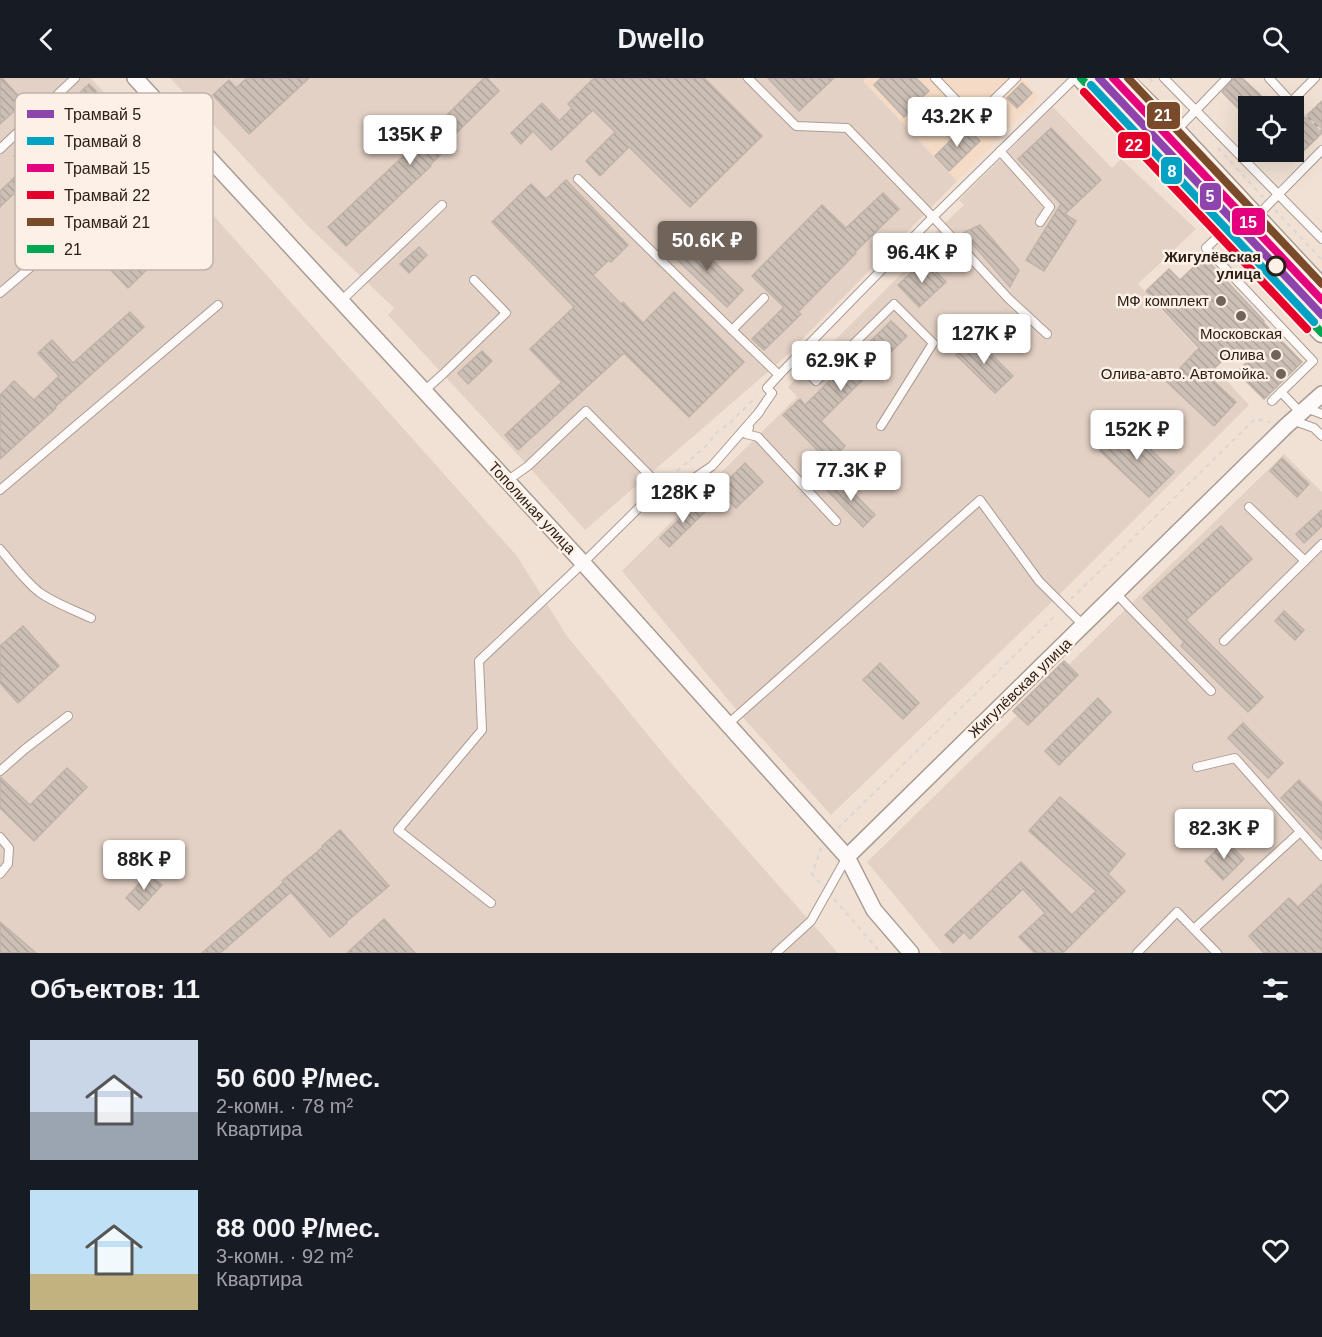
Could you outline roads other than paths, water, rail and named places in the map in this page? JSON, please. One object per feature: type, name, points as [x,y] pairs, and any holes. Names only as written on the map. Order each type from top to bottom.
[{"type":"street","name":"Тополиная улица","points":[[135,78],[149,93]]},
{"type":"street","points":[[1081,78],[1322,333]]},
{"type":"street","points":[[1122,78],[1176,131],[1322,288]]},
{"type":"street","name":"Тополиная улица","points":[[213,163],[583,563],[847,857],[874,910],[911,953]]},
{"type":"street","name":"Жигулёвская улица","points":[[847,857],[1296,416],[1322,394]]},
{"type":"lane","points":[[59,93],[75,78]]},
{"type":"lane","points":[[748,78],[796,126],[847,128],[1009,299],[1047,334]]},
{"type":"lane","points":[[935,78],[975,119],[1016,78]]},
{"type":"lane","points":[[836,521],[758,437],[746,434],[772,393],[767,388],[933,217],[1075,78]]},
{"type":"lane","points":[[1164,78],[1322,239]]},
{"type":"lane","points":[[1176,131],[1227,78]]},
{"type":"lane","points":[[1269,78],[1291,102],[1315,78]]},
{"type":"lane","points":[[0,149],[15,135]]},
{"type":"lane","points":[[1256,218],[1322,150]]},
{"type":"lane","points":[[1000,151],[1050,207],[1040,222]]},
{"type":"lane","points":[[578,179],[779,375]]},
{"type":"lane","points":[[341,301],[442,205]]},
{"type":"lane","points":[[1226,230],[1206,248],[1313,362],[1272,401]]},
{"type":"lane","points":[[0,293],[27,270]]},
{"type":"lane","points":[[424,391],[506,313],[474,280]]},
{"type":"lane","points":[[732,330],[764,298]]},
{"type":"lane","points":[[795,359],[816,381],[894,304],[933,343],[881,426]]},
{"type":"lane","points":[[0,490],[218,305]]},
{"type":"lane","points":[[1281,392],[1296,416],[1322,436]]},
{"type":"lane","points":[[507,481],[528,466],[586,411],[660,486]]},
{"type":"lane","points":[[491,903],[398,830],[482,730],[479,661],[583,563],[660,486],[669,478],[684,485],[712,466],[760,411]]},
{"type":"lane","points":[[1296,416],[1322,414]]},
{"type":"lane","points":[[728,724],[980,500],[1039,581],[1083,625]]},
{"type":"lane","points":[[1249,507],[1305,561]]},
{"type":"lane","points":[[1224,641],[1322,544]]},
{"type":"lane","points":[[0,549],[39,591],[55,602],[91,618]]},
{"type":"lane","points":[[1116,592],[1211,692]]},
{"type":"lane","points":[[0,771],[68,716]]},
{"type":"lane","points":[[1197,767],[1235,758],[1322,856]]},
{"type":"lane","points":[[1194,929],[1300,832]]},
{"type":"lane","points":[[0,837],[9,848],[8,864],[0,874]]},
{"type":"lane","points":[[776,953],[811,921],[847,857]]},
{"type":"lane","points":[[1137,953],[1177,912],[1217,953]]},
{"type":"tram line","name":"5","points":[[1099,78],[1322,315]]},
{"type":"tram line","name":"15","points":[[1113,78],[1322,300]]},
{"type":"tram line","name":"21","points":[[1128,78],[1322,284]]},
{"type":"tram line","name":"8","points":[[1091,85],[1314,322]]},
{"type":"tram line","name":"22","points":[[1084,92],[1307,329]]},
{"type":"place","name":"Жигулёвская улица","points":[[1276,266]]},
{"type":"place","name":"МФ комплект","points":[[1221,301]]},
{"type":"place","name":"Московская","points":[[1241,316]]},
{"type":"place","name":"Олива","points":[[1276,355]]},
{"type":"place","name":"Олива-авто. Автомойка.","points":[[1281,374]]}]
